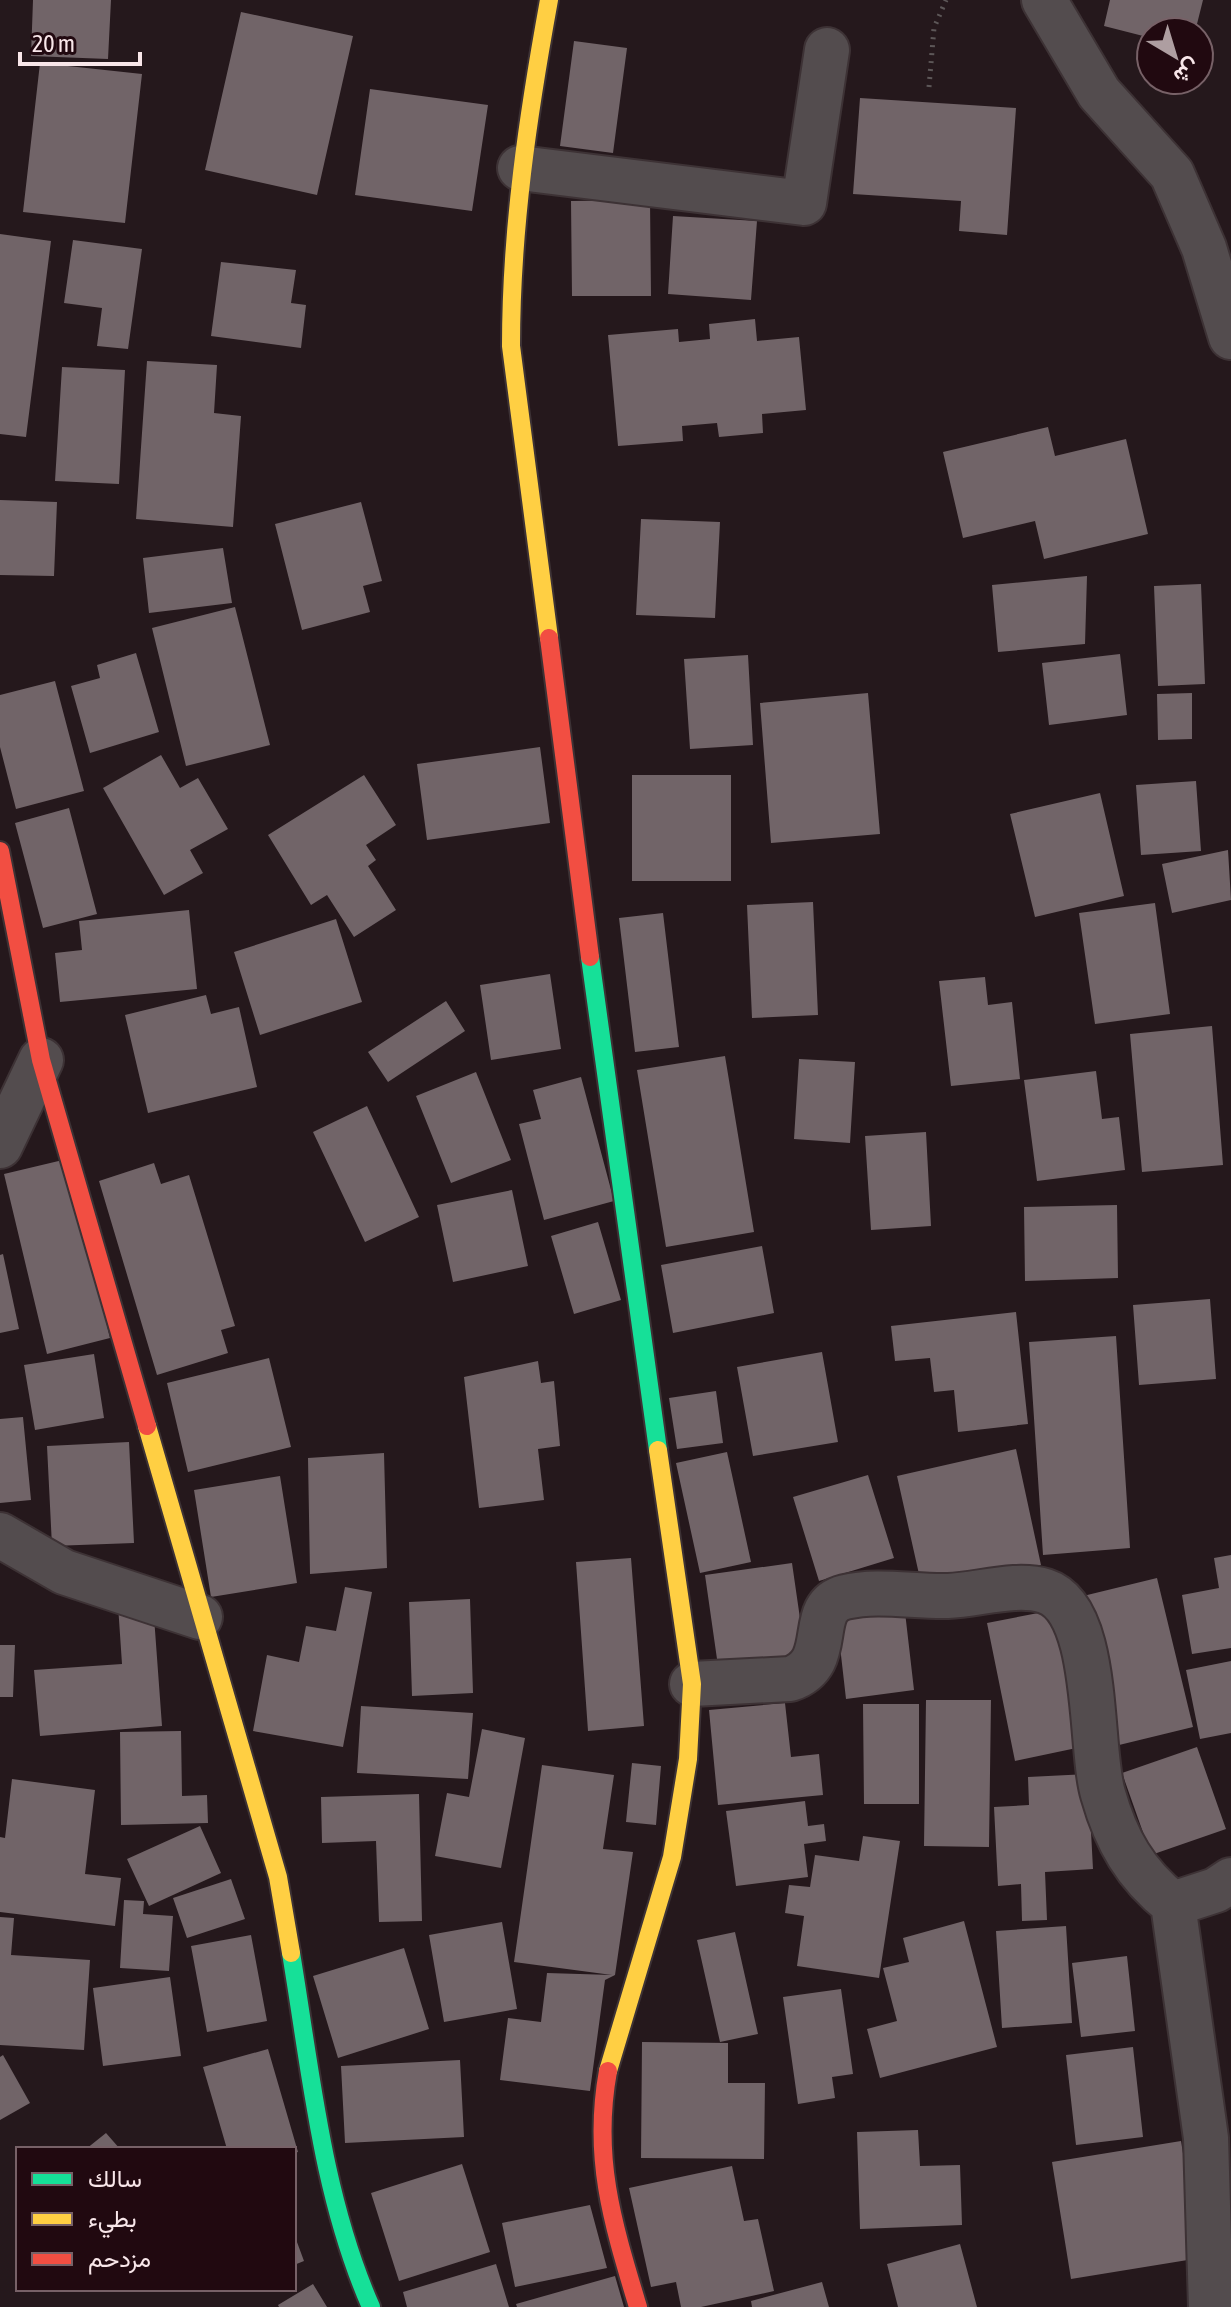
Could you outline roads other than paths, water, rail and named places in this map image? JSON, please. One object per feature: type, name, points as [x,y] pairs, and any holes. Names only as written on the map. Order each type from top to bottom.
[{"type":"street","points":[[549,0],[520,168],[510,273],[513,360],[566,750],[609,1108],[692,1684],[689,1772],[682,1816],[667,1881],[615,2044],[600,2127],[609,2208],[638,2307]]},
{"type":"street","points":[[1044,0],[1099,93],[1172,174],[1204,248],[1231,337]]},
{"type":"street","points":[[520,168],[804,203],[827,50]]},
{"type":"street","points":[[0,851],[41,1060],[200,1617],[278,1877],[334,2203],[351,2262],[371,2307]]},
{"type":"street","points":[[0,1146],[41,1060]]},
{"type":"street","points":[[0,1535],[64,1572],[200,1617]]},
{"type":"street","points":[[692,1684],[790,1679],[803,1675],[818,1655],[823,1616],[831,1604],[842,1597],[873,1594],[949,1596],[1027,1589],[1046,1592],[1062,1600],[1073,1614],[1079,1635],[1098,1735],[1102,1790],[1122,1848],[1148,1884],[1173,1904],[1206,2138],[1211,2307]]},
{"type":"street","points":[[1173,1904],[1216,1890],[1231,1880]]}]
